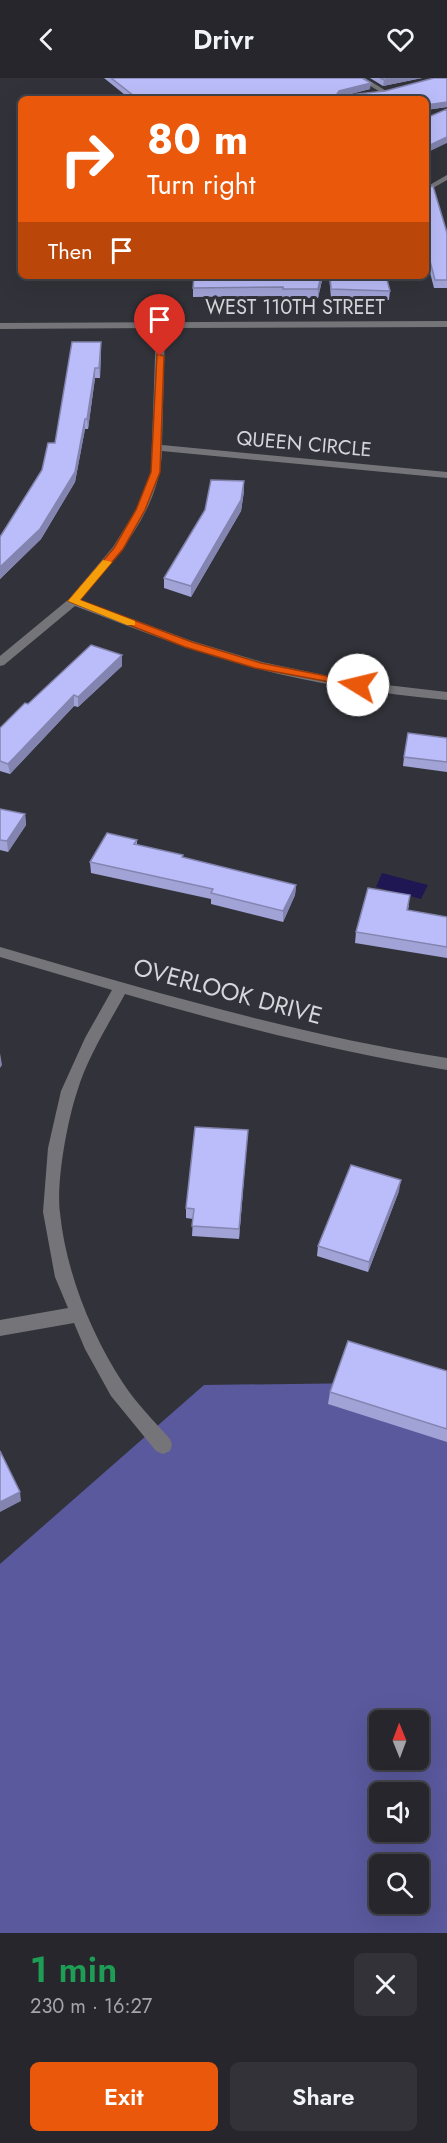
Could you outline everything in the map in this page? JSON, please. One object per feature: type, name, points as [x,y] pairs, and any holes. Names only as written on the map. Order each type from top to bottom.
[{"type":"street","points":[[360,78],[384,92]]},
{"type":"street","points":[[371,94],[393,90]]},
{"type":"street","points":[[429,188],[447,177]]},
{"type":"street","name":"WEST 110TH STREET","points":[[0,326],[447,324]]},
{"type":"street","points":[[0,662],[73,601],[118,549],[141,510],[156,472],[161,325]]},
{"type":"street","name":"QUEEN CIRCLE","points":[[158,448],[447,475]]},
{"type":"street","points":[[73,601],[189,644],[259,666],[337,682],[447,696]]},
{"type":"street","name":"OVERLOOK DRIVE","points":[[0,952],[276,1029],[407,1059],[447,1064]]},
{"type":"street","points":[[121,987],[93,1038],[69,1091],[56,1148],[51,1212],[64,1277],[91,1343],[117,1390],[163,1445]]},
{"type":"street","points":[[0,1328],[79,1314]]},
{"type":"shaded area","points":[[382,873],[428,885],[421,899],[376,887]]},
{"type":"shaded area","points":[[447,1382],[447,1933],[0,1933],[0,1564],[204,1385]]},
{"type":"building","points":[[111,78],[362,78],[371,83],[339,91],[337,94],[340,96],[134,96]]},
{"type":"building","points":[[434,78],[447,78],[447,102],[429,105],[429,96],[340,96],[385,91]]},
{"type":"building","points":[[447,109],[447,137],[429,146],[429,117]]},
{"type":"building","points":[[433,186],[447,233],[447,280],[435,280],[429,257],[429,187]]},
{"type":"building","points":[[194,279],[320,279],[318,289],[193,288]]},
{"type":"building","points":[[330,279],[387,279],[390,291],[331,289]]},
{"type":"building","points":[[72,342],[101,342],[99,368],[95,368],[75,472],[40,529],[0,567],[0,537],[42,470],[48,443],[55,443]]},
{"type":"building","points":[[211,480],[244,481],[241,500],[191,586],[164,578],[205,510]]},
{"type":"building","points":[[91,645],[122,655],[78,697],[74,695],[8,764],[0,761],[0,728]]},
{"type":"building","points":[[408,733],[447,738],[447,762],[404,757]]},
{"type":"building","points":[[0,809],[25,814],[7,841],[0,840]]},
{"type":"building","points":[[107,833],[137,840],[134,844],[296,885],[283,911],[211,893],[213,889],[90,862]]},
{"type":"building","points":[[368,888],[410,895],[407,910],[447,917],[447,947],[356,932]]},
{"type":"building","points":[[195,1127],[248,1130],[239,1229],[192,1226],[194,1209],[186,1208]]},
{"type":"building","points":[[351,1165],[401,1180],[369,1262],[318,1246]]},
{"type":"building","points":[[348,1341],[447,1371],[447,1429],[330,1392]]},
{"type":"building","points":[[0,1451],[20,1492],[0,1502]]},
{"type":"slow traffic","points":[[107,562],[73,601],[131,623]]},
{"type":"route","points":[[160,356],[156,472],[141,510],[118,549],[73,601],[189,644],[259,666],[358,685]]}]
